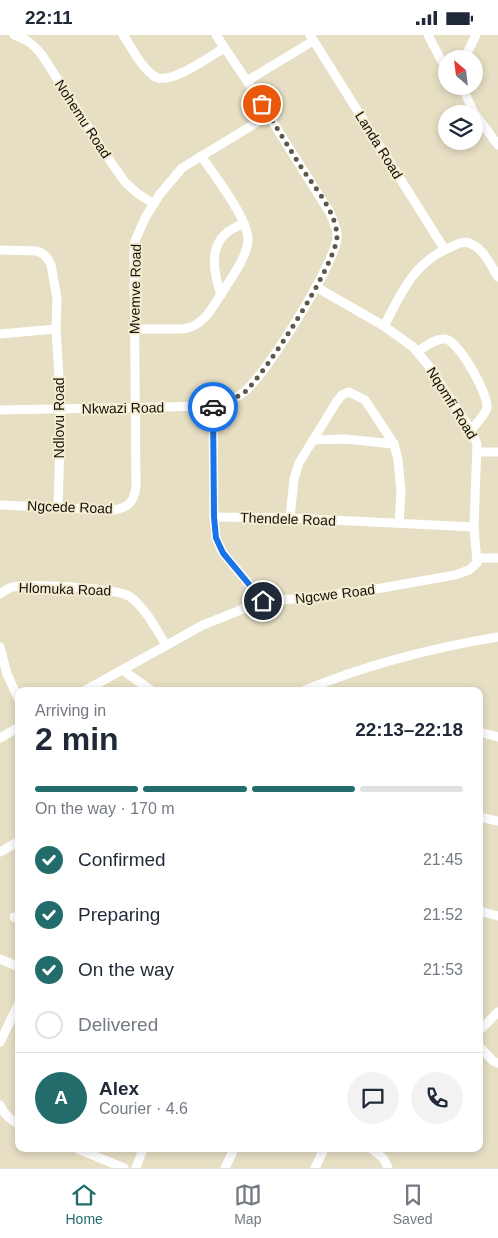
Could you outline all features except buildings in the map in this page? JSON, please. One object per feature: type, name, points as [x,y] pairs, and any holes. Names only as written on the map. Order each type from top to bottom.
[{"type":"street","name":"Nohemu Road","points":[[14,35],[26,39],[33,44],[125,182],[136,193],[154,203]]},
{"type":"street","points":[[123,35],[150,73],[155,78],[162,79],[188,70],[224,47]]},
{"type":"street","name":"Nkwazi Road","points":[[0,410],[213,406],[224,403],[245,392],[259,376],[282,343],[316,287],[335,249],[337,237],[330,213],[248,81],[216,35]]},
{"type":"street","points":[[428,35],[438,54]]},
{"type":"street","points":[[468,50],[476,35]]},
{"type":"street","name":"Landa Road","points":[[248,81],[312,38],[445,250]]},
{"type":"street","points":[[466,95],[473,111],[498,145]]},
{"type":"street","name":"Mvemve Road","points":[[135,407],[135,241],[138,231],[154,203],[182,168],[269,115]]},
{"type":"street","points":[[135,329],[190,328],[201,322],[210,313],[247,248],[248,239],[236,208],[201,156]]},
{"type":"street","points":[[221,295],[215,277],[216,247],[225,233],[235,226],[243,224]]},
{"type":"street","points":[[384,327],[411,277],[420,267],[445,250],[462,242],[474,244],[484,255],[498,277]]},
{"type":"street","name":"Ndlovu Road","points":[[0,250],[36,251],[48,259],[53,271],[57,298],[56,329],[61,409],[58,507]]},
{"type":"street","name":"Nqomfi Road","points":[[316,287],[404,339],[428,365],[471,430],[477,444],[474,527],[477,557]]},
{"type":"street","points":[[0,333],[56,329]]},
{"type":"street","points":[[417,352],[426,345],[443,338],[450,340],[456,347],[480,384],[486,400],[487,406],[485,411],[471,430]]},
{"type":"street","points":[[290,518],[294,479],[299,463],[337,401],[342,395],[349,393],[365,400],[394,444],[398,460],[401,492],[399,523]]},
{"type":"street","points":[[213,406],[214,517],[216,538],[223,553],[263,601]]},
{"type":"street","name":"Ngcede Road","points":[[0,505],[113,510],[121,509],[131,503],[135,497],[136,487],[135,407]]},
{"type":"street","points":[[313,440],[345,439],[394,444]]},
{"type":"street","points":[[477,452],[498,452]]},
{"type":"street","name":"Thendele Road","points":[[214,517],[290,518],[474,527]]},
{"type":"street","points":[[477,557],[498,558]]},
{"type":"street","name":"Ngcwe Road","points":[[92,687],[212,621],[263,601],[308,598],[445,577],[469,571],[477,563],[477,557]]},
{"type":"street","name":"Hlomuka Road","points":[[0,595],[12,587],[28,585],[86,588],[123,593],[140,606],[166,645]]},
{"type":"street","points":[[314,687],[410,655],[498,637]]},
{"type":"street","points":[[0,647],[7,674],[15,691]]},
{"type":"street","points":[[124,671],[146,687]]},
{"type":"street","points":[[0,738],[15,729]]},
{"type":"street","points":[[483,733],[498,737]]},
{"type":"street","points":[[483,818],[498,821]]},
{"type":"street","points":[[0,852],[15,843]]},
{"type":"street","points":[[483,912],[498,915]]},
{"type":"street","points":[[0,959],[15,965]]},
{"type":"street","points":[[0,1042],[15,1011]]},
{"type":"street","points":[[483,1027],[498,1012]]},
{"type":"street","points":[[483,1051],[492,1061],[498,1063]]},
{"type":"street","points":[[0,1105],[6,1115],[15,1122]]},
{"type":"street","points":[[85,1152],[124,1168]]},
{"type":"street","points":[[136,1168],[142,1152]]},
{"type":"street","points":[[226,1168],[233,1152]]},
{"type":"street","points":[[315,1168],[323,1152]]},
{"type":"street","points":[[376,1152],[384,1159],[388,1168]]},
{"type":"way so far","points":[[213,407],[245,392],[259,376],[282,343],[316,287],[335,249],[337,237],[330,213],[262,104]]},
{"type":"route","points":[[213,407],[214,517],[216,538],[223,553],[263,601]]}]
